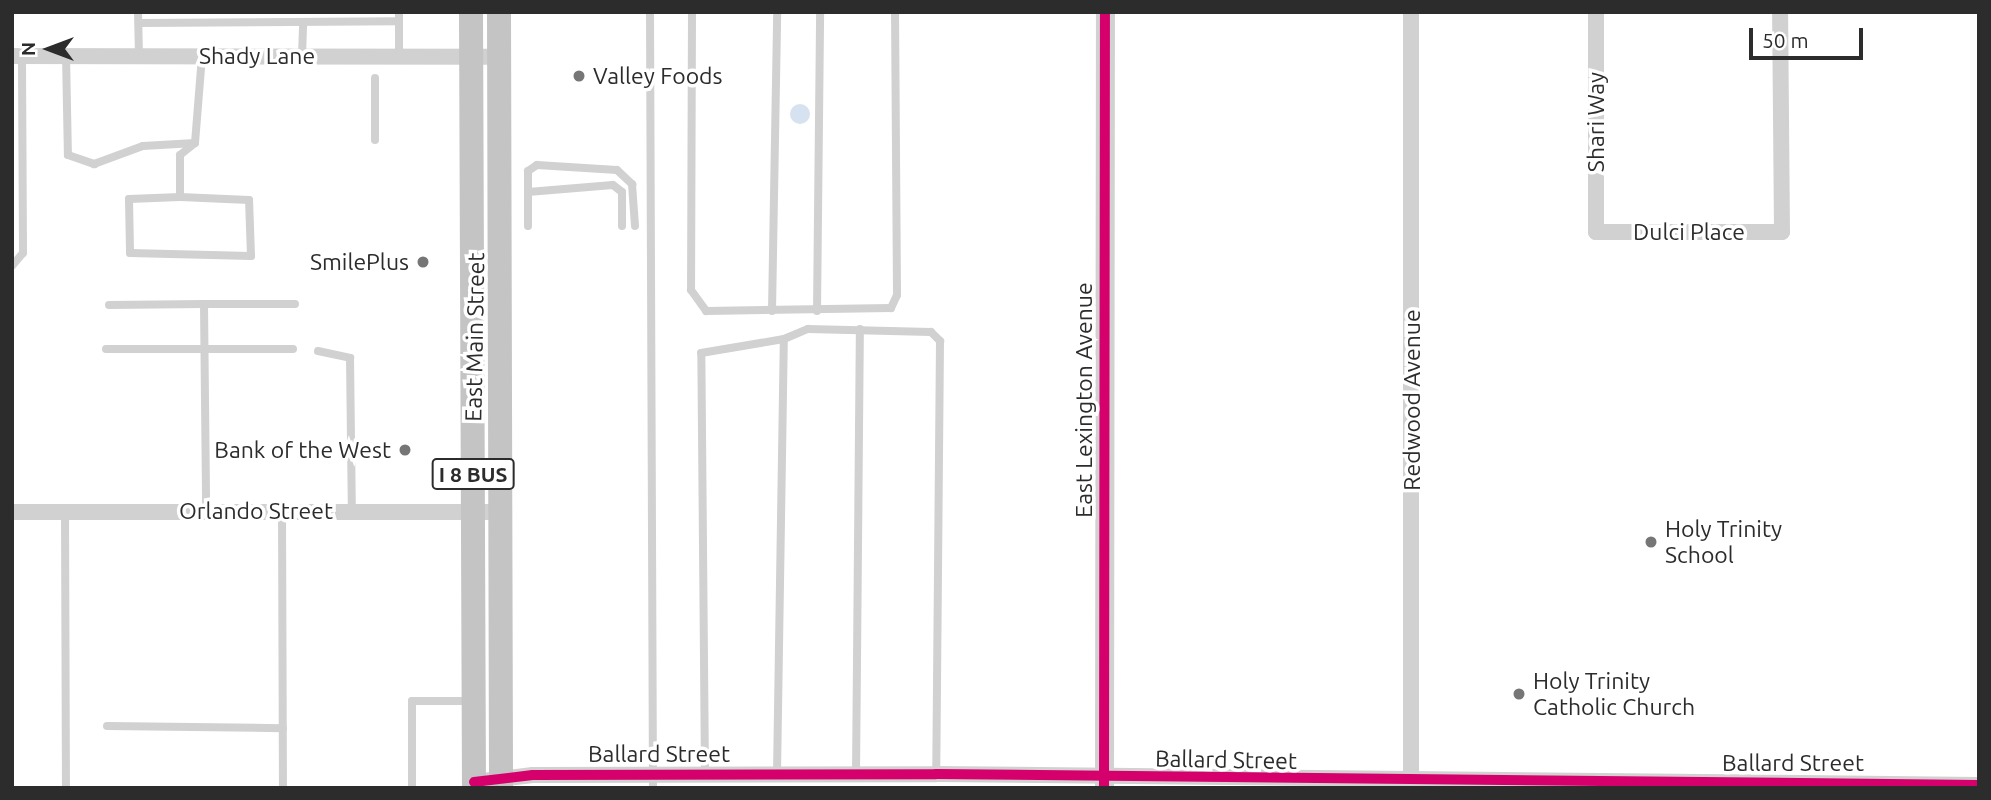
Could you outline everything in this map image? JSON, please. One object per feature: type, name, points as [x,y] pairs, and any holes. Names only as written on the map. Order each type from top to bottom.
[{"type":"main road","name":"East Main Street","points":[[471,12],[476,228],[472,512],[474,785]]},
{"type":"main road","name":"East Main Street","points":[[499,12],[501,783]]},
{"type":"main road","points":[[476,228],[501,226]]},
{"type":"street","name":"East Lexington Avenue","points":[[1104,784],[1105,12]]},
{"type":"street","name":"Redwood Avenue","points":[[1411,12],[1411,785]]},
{"type":"street","name":"Shari Way","points":[[1596,12],[1597,232]]},
{"type":"street","name":"Dulci Place","points":[[1597,232],[1782,232],[1780,12]]},
{"type":"street","name":"Shady Lane","points":[[17,56],[501,57]]},
{"type":"street","name":"Orlando Street","points":[[12,512],[501,512]]},
{"type":"street","name":"Ballard Street","points":[[474,785],[653,781],[705,775],[777,774],[827,781],[856,774],[936,774],[1104,784],[1971,786]]},
{"type":"lane","points":[[138,12],[139,55]]},
{"type":"lane","points":[[650,12],[653,781]]},
{"type":"lane","points":[[692,12],[691,290],[706,312],[884,312],[897,295],[895,12]]},
{"type":"lane","points":[[772,312],[777,12]]},
{"type":"lane","points":[[817,312],[820,12]]},
{"type":"lane","points":[[139,23],[303,22],[399,17],[399,57]]},
{"type":"lane","points":[[302,56],[303,22]]},
{"type":"lane","points":[[66,55],[68,155],[112,162],[143,145],[195,143]]},
{"type":"lane","points":[[180,197],[180,155],[195,143],[202,55]]},
{"type":"lane","points":[[12,266],[23,253],[17,56]]},
{"type":"lane","points":[[375,78],[375,140]]},
{"type":"lane","points":[[528,226],[528,171],[537,165],[609,166],[632,184],[635,226]]},
{"type":"lane","points":[[528,192],[613,186],[622,192],[622,226]]},
{"type":"lane","points":[[180,197],[249,200],[251,256],[130,254],[129,199],[180,197]]},
{"type":"lane","points":[[109,304],[295,303]]},
{"type":"lane","points":[[204,304],[206,511]]},
{"type":"lane","points":[[705,775],[701,353],[784,339],[807,329],[931,332],[940,341],[936,774]]},
{"type":"lane","points":[[856,774],[860,330]]},
{"type":"lane","points":[[777,774],[784,339]]},
{"type":"lane","points":[[106,349],[293,349]]},
{"type":"lane","points":[[318,351],[350,358],[352,512]]},
{"type":"lane","points":[[65,511],[66,788]]},
{"type":"lane","points":[[282,511],[283,788]]},
{"type":"lane","points":[[412,788],[412,701],[474,701]]},
{"type":"lane","points":[[107,726],[283,728]]},
{"type":"water","points":[[800,104],[807,107],[810,114],[807,121],[800,124],[793,121],[790,114],[793,107]]},
{"type":"cycle path","points":[[1104,788],[1105,12]]},
{"type":"cycle path","points":[[474,782],[533,775],[936,774],[1979,785]]},
{"type":"place","name":"Valley Foods","points":[[579,76]]},
{"type":"place","name":"SmilePlus","points":[[423,262]]},
{"type":"place","name":"Bank of the West","points":[[405,450]]},
{"type":"place","name":"Holy Trinity School","points":[[1651,542]]},
{"type":"place","name":"Holy Trinity Catholic Church","points":[[1519,694]]}]
